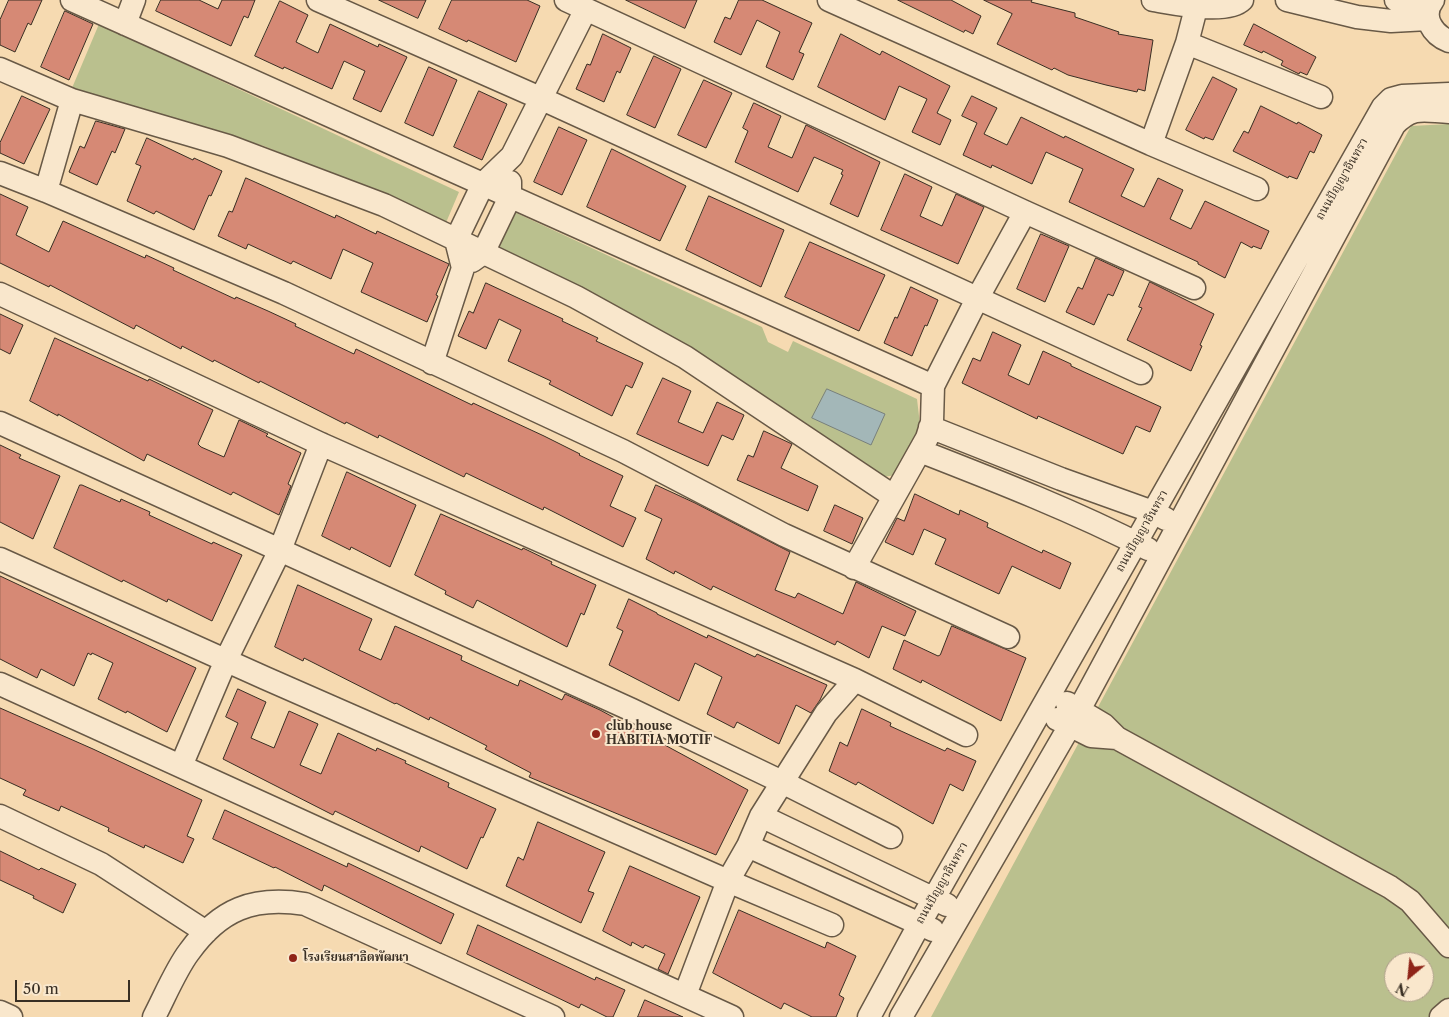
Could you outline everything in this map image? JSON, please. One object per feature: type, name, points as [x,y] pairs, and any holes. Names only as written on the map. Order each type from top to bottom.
[{"type":"street","points":[[72,0],[933,386]]},
{"type":"street","points":[[125,24],[134,0]]},
{"type":"street","points":[[318,0],[540,98],[1141,373]]},
{"type":"street","points":[[830,0],[1150,144],[1257,189]]},
{"type":"street","points":[[1153,0],[1196,8],[1229,6],[1242,0]]},
{"type":"street","points":[[1287,0],[1357,18],[1391,21],[1431,8]]},
{"type":"street","points":[[1396,0],[1431,8]]},
{"type":"street","points":[[432,363],[463,268],[456,240],[482,184],[512,156],[540,98],[576,5],[1194,288]]},
{"type":"street","points":[[1150,144],[1187,43],[1196,8]]},
{"type":"street","points":[[1431,8],[1432,29],[1449,42]]},
{"type":"street","points":[[1187,43],[1321,97]]},
{"type":"street","points":[[0,69],[72,100],[228,146],[296,170],[384,205],[576,297],[685,357],[893,496]]},
{"type":"street","name":"ถนนปัญญาอินทรา","points":[[869,1017],[934,897],[1382,107],[1391,99],[1402,96],[1449,94]]},
{"type":"street","points":[[46,191],[72,100]]},
{"type":"street","name":"ถนนปัญญาอินทรา","points":[[901,1017],[1074,717],[1394,125],[1405,114],[1415,111],[1449,112]]},
{"type":"street","points":[[463,268],[483,253],[510,197],[512,156]]},
{"type":"street","points":[[0,173],[284,293],[623,451],[784,535],[1008,637]]},
{"type":"street","points":[[854,568],[920,451],[932,422],[933,386],[976,299],[1025,212]]},
{"type":"street","points":[[0,294],[321,444],[855,680],[966,735]]},
{"type":"street","points":[[0,423],[632,710],[891,837]]},
{"type":"street","points":[[930,427],[1153,512],[1178,526]]},
{"type":"street","points":[[181,766],[226,660],[280,550],[321,444]]},
{"type":"street","points":[[920,451],[1018,489],[1080,516],[1162,557]]},
{"type":"street","points":[[1018,489],[1026,465]]},
{"type":"street","points":[[0,559],[728,881],[832,925]]},
{"type":"street","points":[[685,995],[728,881],[748,846],[761,816],[826,713],[855,680]]},
{"type":"street","points":[[0,684],[732,1017]]},
{"type":"street","points":[[1046,702],[1074,717],[1104,725],[1117,738],[1390,887],[1410,901],[1449,946]]},
{"type":"street","points":[[0,816],[102,864],[206,932]]},
{"type":"street","points":[[761,816],[934,897],[961,912]]},
{"type":"street","points":[[748,846],[948,937]]},
{"type":"street","points":[[154,1017],[188,953],[206,932],[231,912],[250,904],[283,901],[305,904],[510,1008],[553,1017]]},
{"type":"street","points":[[1441,1017],[1449,1010]]},
{"type":"street","points":[[0,1012],[11,1017]]},
{"type":"green space","points":[[99,24],[459,192],[445,225],[264,146],[132,108],[72,88]]},
{"type":"green space","points":[[1449,124],[1449,1017],[931,1017],[1411,126]]},
{"type":"green space","points":[[512,211],[762,327],[768,342],[788,352],[793,341],[917,399],[921,433],[896,475],[883,477],[718,365],[663,333],[496,249]]},
{"type":"shaded area","points":[[827,389],[885,414],[871,445],[812,418]]},
{"type":"building","points":[[9,0],[42,0],[31,25],[28,23],[15,52],[0,45],[0,20]]},
{"type":"building","points":[[161,0],[199,0],[218,9],[222,0],[255,0],[248,18],[244,16],[231,46],[156,11]]},
{"type":"building","points":[[379,0],[426,0],[418,18]]},
{"type":"building","points":[[452,0],[527,0],[540,6],[516,62],[439,29]]},
{"type":"building","points":[[626,0],[697,0],[685,28]]},
{"type":"building","points":[[739,0],[762,0],[812,23],[799,52],[804,54],[793,80],[766,67],[780,32],[757,20],[741,55],[714,42],[725,17],[730,19]]},
{"type":"building","points":[[898,0],[951,0],[981,16],[973,34],[965,30],[964,32]]},
{"type":"building","points":[[984,0],[1032,0],[1031,2],[1075,13],[1075,17],[1119,32],[1118,34],[1153,40],[1145,91],[1138,89],[1137,92],[1106,85],[1068,75],[1054,68],[1052,70],[997,44],[1012,14]]},
{"type":"building","points":[[280,1],[308,15],[296,42],[318,53],[330,24],[378,47],[379,44],[407,57],[381,112],[353,99],[365,71],[344,61],[332,89],[255,56]]},
{"type":"building","points":[[65,11],[93,24],[69,80],[41,67]]},
{"type":"building","points":[[1254,24],[1316,57],[1307,75],[1300,72],[1299,74],[1281,65],[1283,61],[1263,51],[1262,53],[1244,45]]},
{"type":"building","points":[[603,34],[631,48],[620,73],[617,71],[604,102],[576,89],[587,64],[590,65]]},
{"type":"building","points":[[841,34],[880,55],[882,51],[950,86],[937,113],[951,120],[940,145],[912,132],[927,99],[899,86],[885,120],[818,87]]},
{"type":"building","points":[[654,56],[681,69],[655,128],[627,115]]},
{"type":"building","points":[[429,67],[457,80],[433,136],[405,123]]},
{"type":"building","points":[[1213,77],[1237,89],[1213,140],[1205,137],[1204,139],[1186,130]]},
{"type":"building","points":[[704,80],[732,93],[706,148],[678,135]]},
{"type":"building","points":[[479,91],[507,104],[482,160],[454,147]]},
{"type":"building","points":[[22,96],[50,109],[24,164],[0,153],[0,143]]},
{"type":"building","points":[[972,96],[997,108],[984,134],[1007,145],[1021,117],[1134,169],[1121,196],[1144,207],[1158,178],[1183,190],[1170,219],[1191,229],[1205,201],[1269,231],[1261,249],[1253,246],[1252,248],[1241,242],[1225,278],[1198,264],[1198,262],[1069,202],[1083,169],[1046,152],[1032,184],[992,165],[991,168],[963,155],[977,123],[962,116]]},
{"type":"building","points":[[754,103],[781,116],[768,147],[792,158],[806,125],[880,162],[858,217],[830,204],[843,175],[841,174],[843,170],[814,157],[798,192],[735,162],[748,131],[743,128]]},
{"type":"building","points":[[1261,106],[1322,135],[1314,153],[1310,151],[1297,179],[1289,176],[1288,178],[1233,151],[1244,131],[1248,133]]},
{"type":"building","points":[[96,121],[125,129],[115,153],[112,151],[97,185],[69,172],[80,146],[84,148]]},
{"type":"building","points":[[559,127],[587,140],[562,195],[534,182]]},
{"type":"building","points":[[147,138],[193,160],[194,158],[222,171],[194,230],[156,211],[154,214],[127,201],[141,166],[136,164]]},
{"type":"building","points":[[612,149],[686,186],[660,241],[587,207]]},
{"type":"building","points":[[905,174],[932,187],[920,216],[942,226],[956,194],[984,207],[958,264],[881,230]]},
{"type":"building","points":[[246,178],[335,218],[336,215],[376,234],[377,231],[449,264],[427,322],[361,292],[373,263],[343,249],[331,279],[293,261],[291,264],[248,244],[246,249],[218,236],[229,211],[232,212]]},
{"type":"building","points":[[0,194],[28,207],[16,235],[49,252],[63,221],[145,258],[146,255],[235,299],[236,297],[296,324],[295,326],[354,354],[356,349],[472,405],[473,403],[544,436],[623,476],[610,506],[636,518],[623,547],[544,507],[543,510],[466,473],[464,477],[379,435],[378,438],[346,422],[345,424],[260,381],[259,383],[182,346],[181,349],[136,325],[134,329],[50,285],[49,287],[0,263]]},
{"type":"building","points":[[709,196],[784,230],[761,287],[686,250]]},
{"type":"building","points":[[1041,234],[1069,246],[1045,302],[1017,289]]},
{"type":"building","points":[[810,242],[885,275],[859,331],[785,297]]},
{"type":"building","points":[[1096,258],[1124,271],[1113,296],[1108,294],[1094,325],[1066,312],[1078,287],[1082,289]]},
{"type":"building","points":[[1150,282],[1214,314],[1191,371],[1127,340],[1142,308],[1139,307]]},
{"type":"building","points":[[486,283],[563,319],[562,321],[598,338],[596,341],[643,363],[632,388],[626,385],[612,416],[549,384],[551,381],[508,361],[521,330],[499,319],[486,349],[458,336],[469,311],[473,313]]},
{"type":"building","points":[[911,287],[938,300],[912,356],[884,343]]},
{"type":"building","points":[[0,314],[23,325],[10,354],[0,349]]},
{"type":"building","points":[[993,332],[1021,345],[1008,375],[1029,385],[1043,351],[1071,364],[1071,366],[1161,407],[1150,432],[1136,426],[1123,454],[1038,416],[1037,419],[962,383],[973,358],[980,361]]},
{"type":"building","points":[[55,338],[148,381],[149,379],[213,410],[198,444],[201,447],[224,457],[239,420],[301,453],[288,484],[291,486],[279,515],[233,492],[231,495],[147,454],[144,461],[58,414],[58,416],[30,401]]},
{"type":"building","points":[[663,378],[691,391],[678,422],[703,433],[717,402],[744,415],[733,440],[722,435],[708,466],[637,434]]},
{"type":"building","points":[[764,431],[792,444],[781,468],[818,486],[808,511],[737,480],[748,455],[753,457]]},
{"type":"building","points":[[0,445],[21,455],[19,458],[60,476],[33,539],[0,522]]},
{"type":"building","points":[[347,472],[416,505],[390,567],[351,547],[350,550],[322,536]]},
{"type":"building","points":[[80,485],[120,502],[121,499],[150,512],[149,515],[212,544],[213,542],[242,555],[212,621],[168,599],[167,602],[123,580],[122,582],[54,548]]},
{"type":"building","points":[[656,485],[790,552],[775,590],[795,598],[798,593],[843,614],[856,582],[916,611],[905,636],[882,626],[869,658],[837,641],[835,645],[713,586],[711,590],[675,571],[674,574],[646,559],[662,519],[645,511]]},
{"type":"building","points":[[915,494],[959,515],[960,510],[988,523],[987,527],[1042,553],[1043,550],[1071,563],[1060,589],[1012,566],[999,594],[935,564],[946,539],[924,529],[913,555],[885,542],[897,518],[904,521]]},
{"type":"building","points":[[835,505],[863,518],[852,544],[824,531]]},
{"type":"building","points":[[441,514],[522,550],[523,548],[552,562],[551,564],[596,585],[584,615],[581,613],[567,647],[477,600],[473,608],[445,594],[446,591],[415,575]]},
{"type":"building","points":[[0,576],[196,668],[167,732],[127,711],[126,713],[98,699],[113,663],[92,653],[91,655],[88,653],[74,686],[41,669],[37,678],[0,659]]},
{"type":"building","points":[[298,585],[372,619],[359,650],[381,660],[395,626],[462,656],[461,660],[518,686],[520,680],[562,700],[565,694],[600,710],[748,790],[716,855],[529,777],[531,773],[485,749],[487,746],[430,717],[429,720],[395,704],[304,658],[303,661],[275,647]]},
{"type":"building","points":[[629,599],[707,638],[708,635],[755,657],[757,654],[827,685],[820,700],[811,713],[796,705],[779,744],[737,722],[734,728],[707,714],[722,677],[695,663],[679,701],[609,665],[623,631],[617,628]]},
{"type":"building","points":[[952,626],[1026,658],[1001,721],[922,680],[921,683],[893,669],[904,640],[938,656]]},
{"type":"building","points":[[238,689],[266,702],[251,738],[274,748],[289,711],[318,724],[300,765],[321,774],[338,733],[376,751],[377,748],[406,761],[405,763],[449,783],[448,787],[496,809],[467,869],[421,846],[419,852],[335,811],[333,815],[223,759],[238,723],[226,717]]},
{"type":"building","points":[[0,708],[202,800],[187,836],[194,839],[183,863],[145,845],[144,848],[108,831],[109,828],[61,806],[59,811],[23,795],[26,790],[0,778]]},
{"type":"building","points":[[862,709],[891,723],[890,726],[945,751],[947,748],[976,761],[963,791],[950,784],[933,824],[858,782],[856,785],[829,771],[840,742],[847,746]]},
{"type":"building","points":[[225,810],[347,867],[348,863],[454,914],[441,944],[324,885],[322,891],[213,839]]},
{"type":"building","points":[[538,822],[605,852],[588,891],[594,893],[581,923],[506,886],[518,857],[523,860]]},
{"type":"building","points":[[0,851],[39,870],[41,868],[76,884],[63,913],[33,898],[34,896],[0,880]]},
{"type":"building","points":[[630,866],[700,897],[668,974],[658,969],[665,954],[645,945],[643,948],[632,942],[631,946],[603,931]]},
{"type":"building","points":[[739,910],[825,948],[827,942],[856,956],[839,995],[844,998],[836,1017],[812,1017],[784,1003],[781,1009],[713,973]]},
{"type":"building","points":[[478,925],[595,980],[596,977],[625,990],[613,1017],[607,1017],[581,1004],[579,1008],[467,954]]},
{"type":"building","points":[[645,1000],[683,1017],[638,1017]]},
{"type":"place","name":"club house HABITIA MOTIF","points":[[596,734]]},
{"type":"place","name":"โรงเรียนสาธิตพัฒนา","points":[[293,958]]}]
